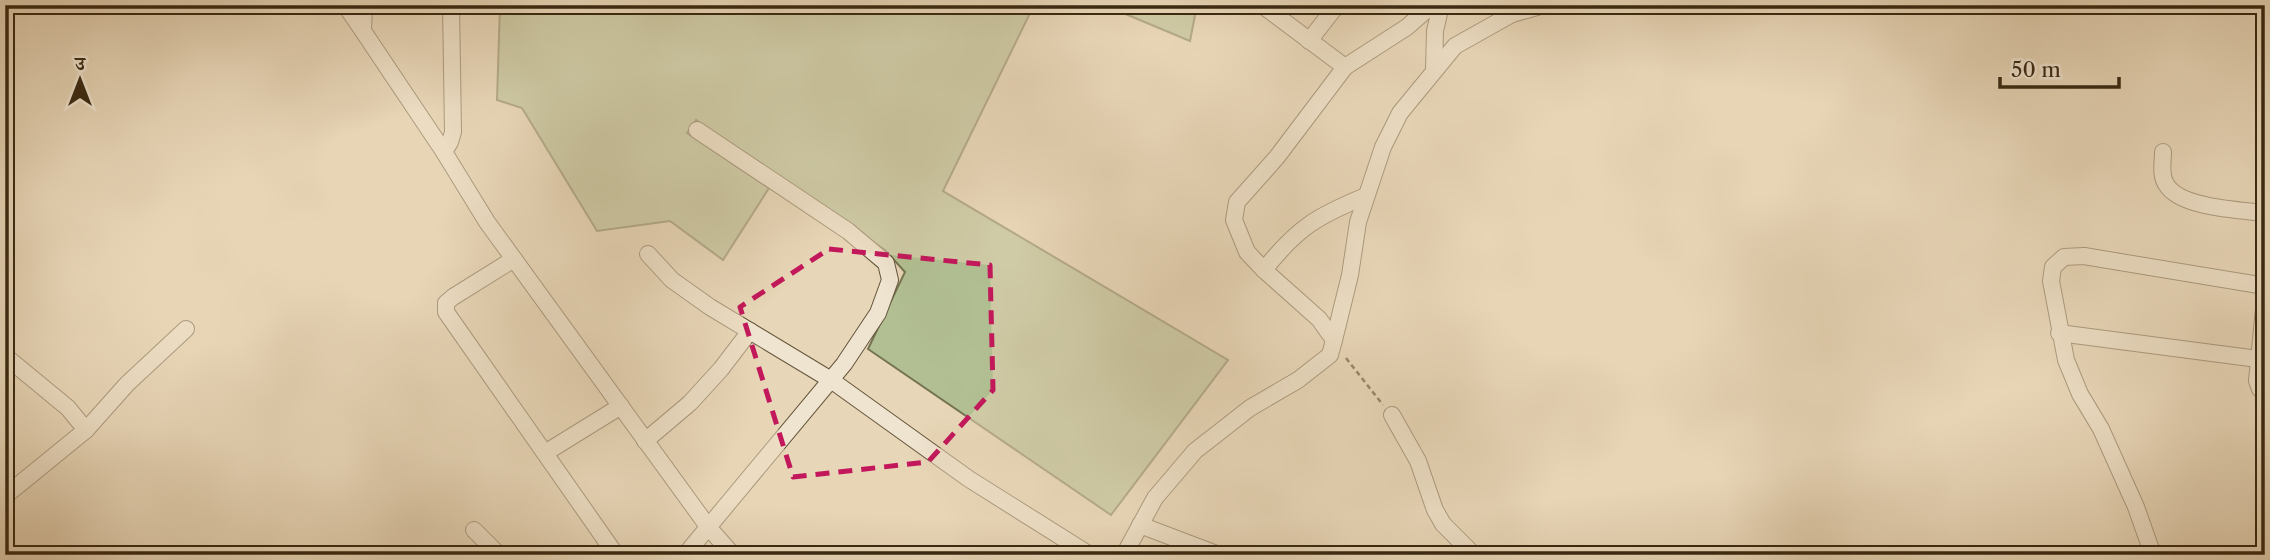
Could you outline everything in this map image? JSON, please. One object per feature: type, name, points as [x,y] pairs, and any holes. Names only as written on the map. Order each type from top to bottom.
[{"type":"street","points":[[345,5],[444,152],[487,222],[709,528],[733,555]]},
{"type":"street","points":[[363,31],[364,5]]},
{"type":"street","points":[[444,152],[453,132],[451,5]]},
{"type":"street","points":[[1262,5],[1345,67]]},
{"type":"street","points":[[1309,41],[1337,5]]},
{"type":"street","points":[[1334,340],[1319,319],[1247,252],[1239,238],[1234,220],[1237,202],[1277,157],[1345,67],[1407,27],[1432,5]]},
{"type":"street","points":[[1434,70],[1435,31],[1441,5]]},
{"type":"street","points":[[1124,555],[1155,498],[1195,451],[1250,408],[1298,380],[1330,355],[1350,275],[1358,222],[1383,147],[1400,113],[1455,46],[1512,14],[1544,5]]},
{"type":"street","points":[[685,555],[831,380],[878,313],[890,280],[886,263],[848,231],[697,130]]},
{"type":"street","points":[[2163,152],[2162,176],[2166,186],[2175,193],[2192,202],[2265,213]]},
{"type":"street","points":[[1264,270],[1296,234],[1326,212],[1366,196]]},
{"type":"street","points":[[648,254],[672,280],[831,380],[969,478],[1090,555]]},
{"type":"street","points":[[2153,555],[2136,507],[2066,360],[2051,281],[2053,267],[2064,257],[2084,256],[2265,286]]},
{"type":"street","points":[[514,259],[453,297],[446,303],[446,312],[616,555]]},
{"type":"street","points":[[2265,298],[2257,381],[2260,390],[2265,393]]},
{"type":"street","points":[[5,496],[86,430],[127,384],[186,329]]},
{"type":"street","points":[[645,441],[690,403],[750,331]]},
{"type":"street","points":[[2059,333],[2258,359]]},
{"type":"street","points":[[5,356],[68,408],[86,430]]},
{"type":"street","points":[[545,453],[621,406]]},
{"type":"street","points":[[1392,415],[1418,461],[1435,510],[1443,524],[1474,555]]},
{"type":"street","points":[[1140,524],[1219,555]]},
{"type":"street","points":[[474,530],[499,555]]},
{"type":"path","points":[[1334,340],[1392,415]]},
{"type":"highlighted area","points":[[829,249],[990,265],[993,390],[928,462],[793,477],[740,307]]},
{"type":"green space","points":[[500,5],[1034,5],[943,191],[1228,360],[1111,515],[868,349],[905,272],[885,250],[696,120],[687,133],[769,188],[723,260],[670,221],[597,231],[522,108],[497,100]]},
{"type":"green space","points":[[1104,5],[1197,5],[1190,41]]}]
